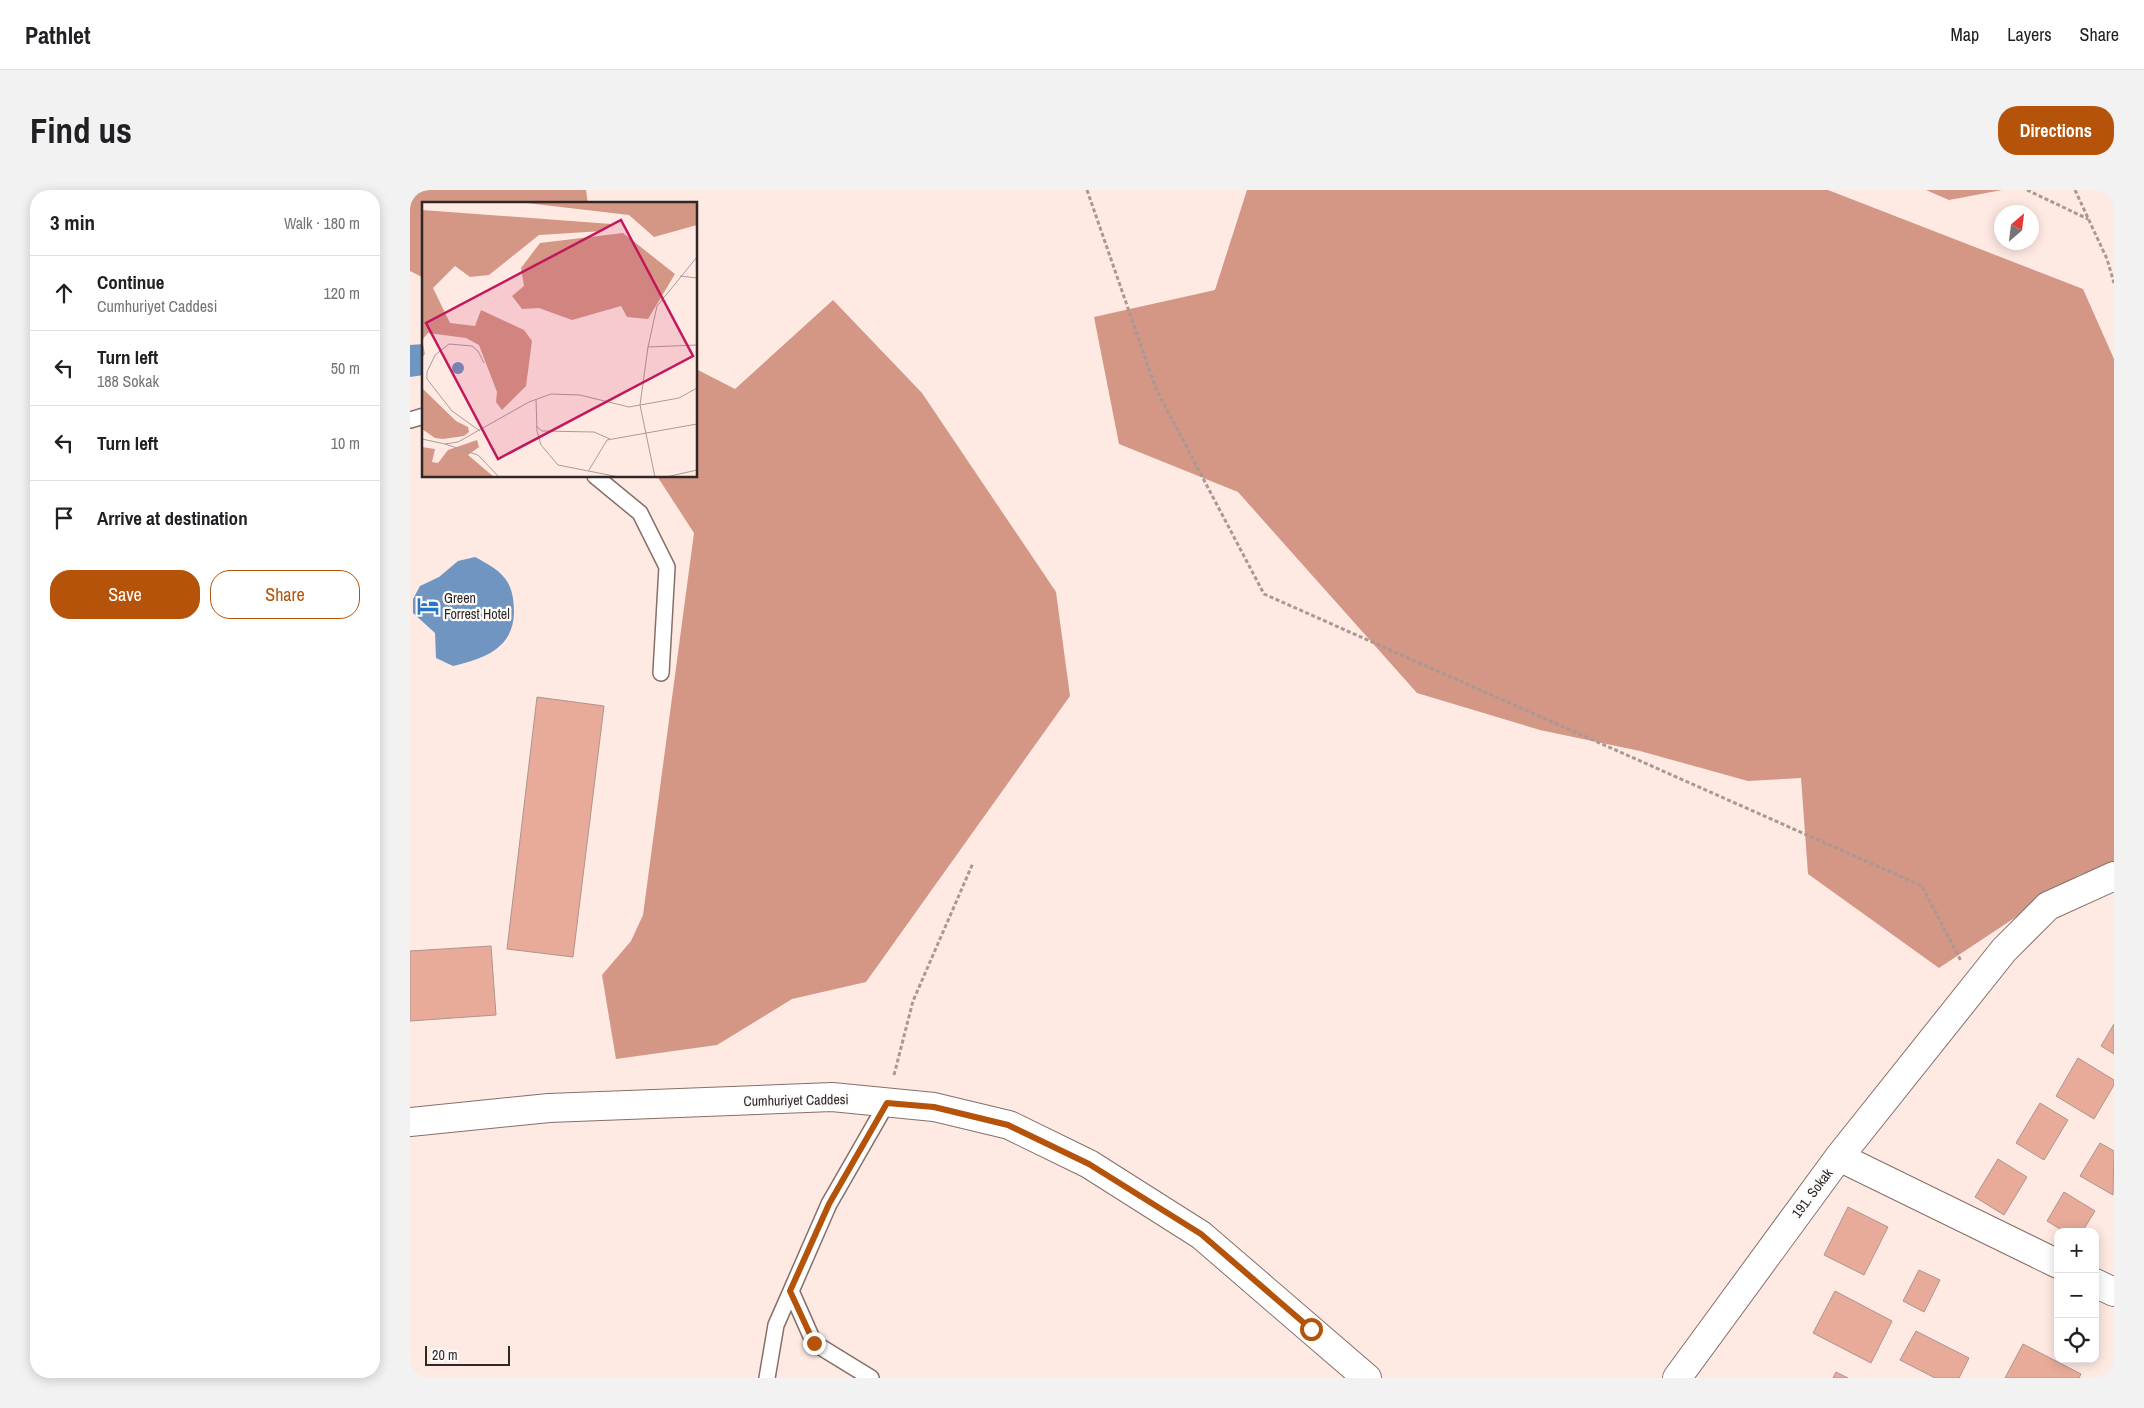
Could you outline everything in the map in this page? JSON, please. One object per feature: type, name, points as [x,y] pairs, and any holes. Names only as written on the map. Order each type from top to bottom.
[{"type":"street","points":[[1839,1157],[2004,950],[2048,906],[2114,876]]},
{"type":"street","name":"Cumhuriyet Caddesi","points":[[410,1122],[549,1108],[832,1097],[934,1107],[1008,1125],[1089,1164],[1201,1234],[1367,1378]]},
{"type":"street","name":"191. Sokak","points":[[1677,1378],[1839,1157],[2054,1262]]},
{"type":"street","points":[[2099,1284],[2114,1292]]},
{"type":"lane","points":[[597,478],[640,513],[667,567],[661,673]]},
{"type":"lane","points":[[768,1378],[776,1325],[790,1291],[829,1204],[887,1103]]},
{"type":"lane","points":[[790,1291],[814,1343],[871,1378]]},
{"type":"path","points":[[1087,190],[1156,389],[1264,594],[1922,886],[1974,987]]},
{"type":"path","points":[[2027,190],[2088,219]]},
{"type":"path","points":[[2075,190],[2107,259],[2114,283]]},
{"type":"path","points":[[887,1103],[913,1001],[973,863]]},
{"type":"shaded area","points":[[410,190],[586,190],[588,202],[422,202],[422,277],[410,271]]},
{"type":"shaded area","points":[[1247,190],[1828,190],[2083,289],[2114,359],[2114,863],[2079,875],[1939,968],[1808,874],[1801,778],[1748,781],[1640,751],[1540,730],[1417,693],[1238,492],[1119,444],[1094,317],[1215,290]]},
{"type":"shaded area","points":[[1926,190],[2002,190],[1949,200]]},
{"type":"shaded area","points":[[833,300],[922,393],[1056,592],[1070,696],[866,982],[792,999],[717,1045],[616,1059],[602,975],[631,941],[643,915],[694,533],[658,478],[698,478],[698,370],[735,389]]},
{"type":"water","points":[[422,344],[422,375],[410,377],[410,345]]},
{"type":"water","points":[[475,557],[498,571],[508,583],[513,601],[512,625],[502,644],[494,650],[475,660],[453,666],[436,658],[435,633],[413,613],[413,599],[420,586],[439,577],[458,561]]},
{"type":"building","points":[[537,697],[604,706],[573,957],[507,949]]},
{"type":"building","points":[[491,946],[496,1015],[410,1021],[410,951]]},
{"type":"building","points":[[2114,1024],[2114,1054],[2101,1046]]},
{"type":"building","points":[[2078,1058],[2114,1080],[2114,1085],[2094,1119],[2056,1096]]},
{"type":"building","points":[[2040,1103],[2068,1120],[2044,1160],[2016,1143]]},
{"type":"building","points":[[2100,1143],[2114,1151],[2113,1195],[2080,1176]]},
{"type":"building","points":[[1998,1159],[2027,1177],[2004,1215],[1975,1197]]},
{"type":"building","points":[[2064,1192],[2095,1211],[2084,1228],[2058,1228],[2047,1221]]},
{"type":"building","points":[[1848,1207],[1888,1227],[1864,1275],[1824,1255]]},
{"type":"building","points":[[1919,1270],[1940,1280],[1924,1312],[1903,1301]]},
{"type":"building","points":[[1835,1291],[1892,1321],[1871,1363],[1813,1333]]},
{"type":"building","points":[[1916,1331],[1969,1358],[1959,1378],[1935,1378],[1900,1360]]},
{"type":"building","points":[[2023,1344],[2054,1360],[2054,1363],[2060,1363],[2081,1374],[2079,1378],[2005,1378]]},
{"type":"building","points":[[1836,1372],[1848,1378],[1833,1378]]},
{"type":"place","name":"Green Forrest Hotel","points":[[428,606]]},
{"type":"route","points":[[814,1343],[790,1291],[829,1204],[887,1103],[934,1107],[1008,1125],[1089,1164],[1201,1234],[1311,1329]]}]
